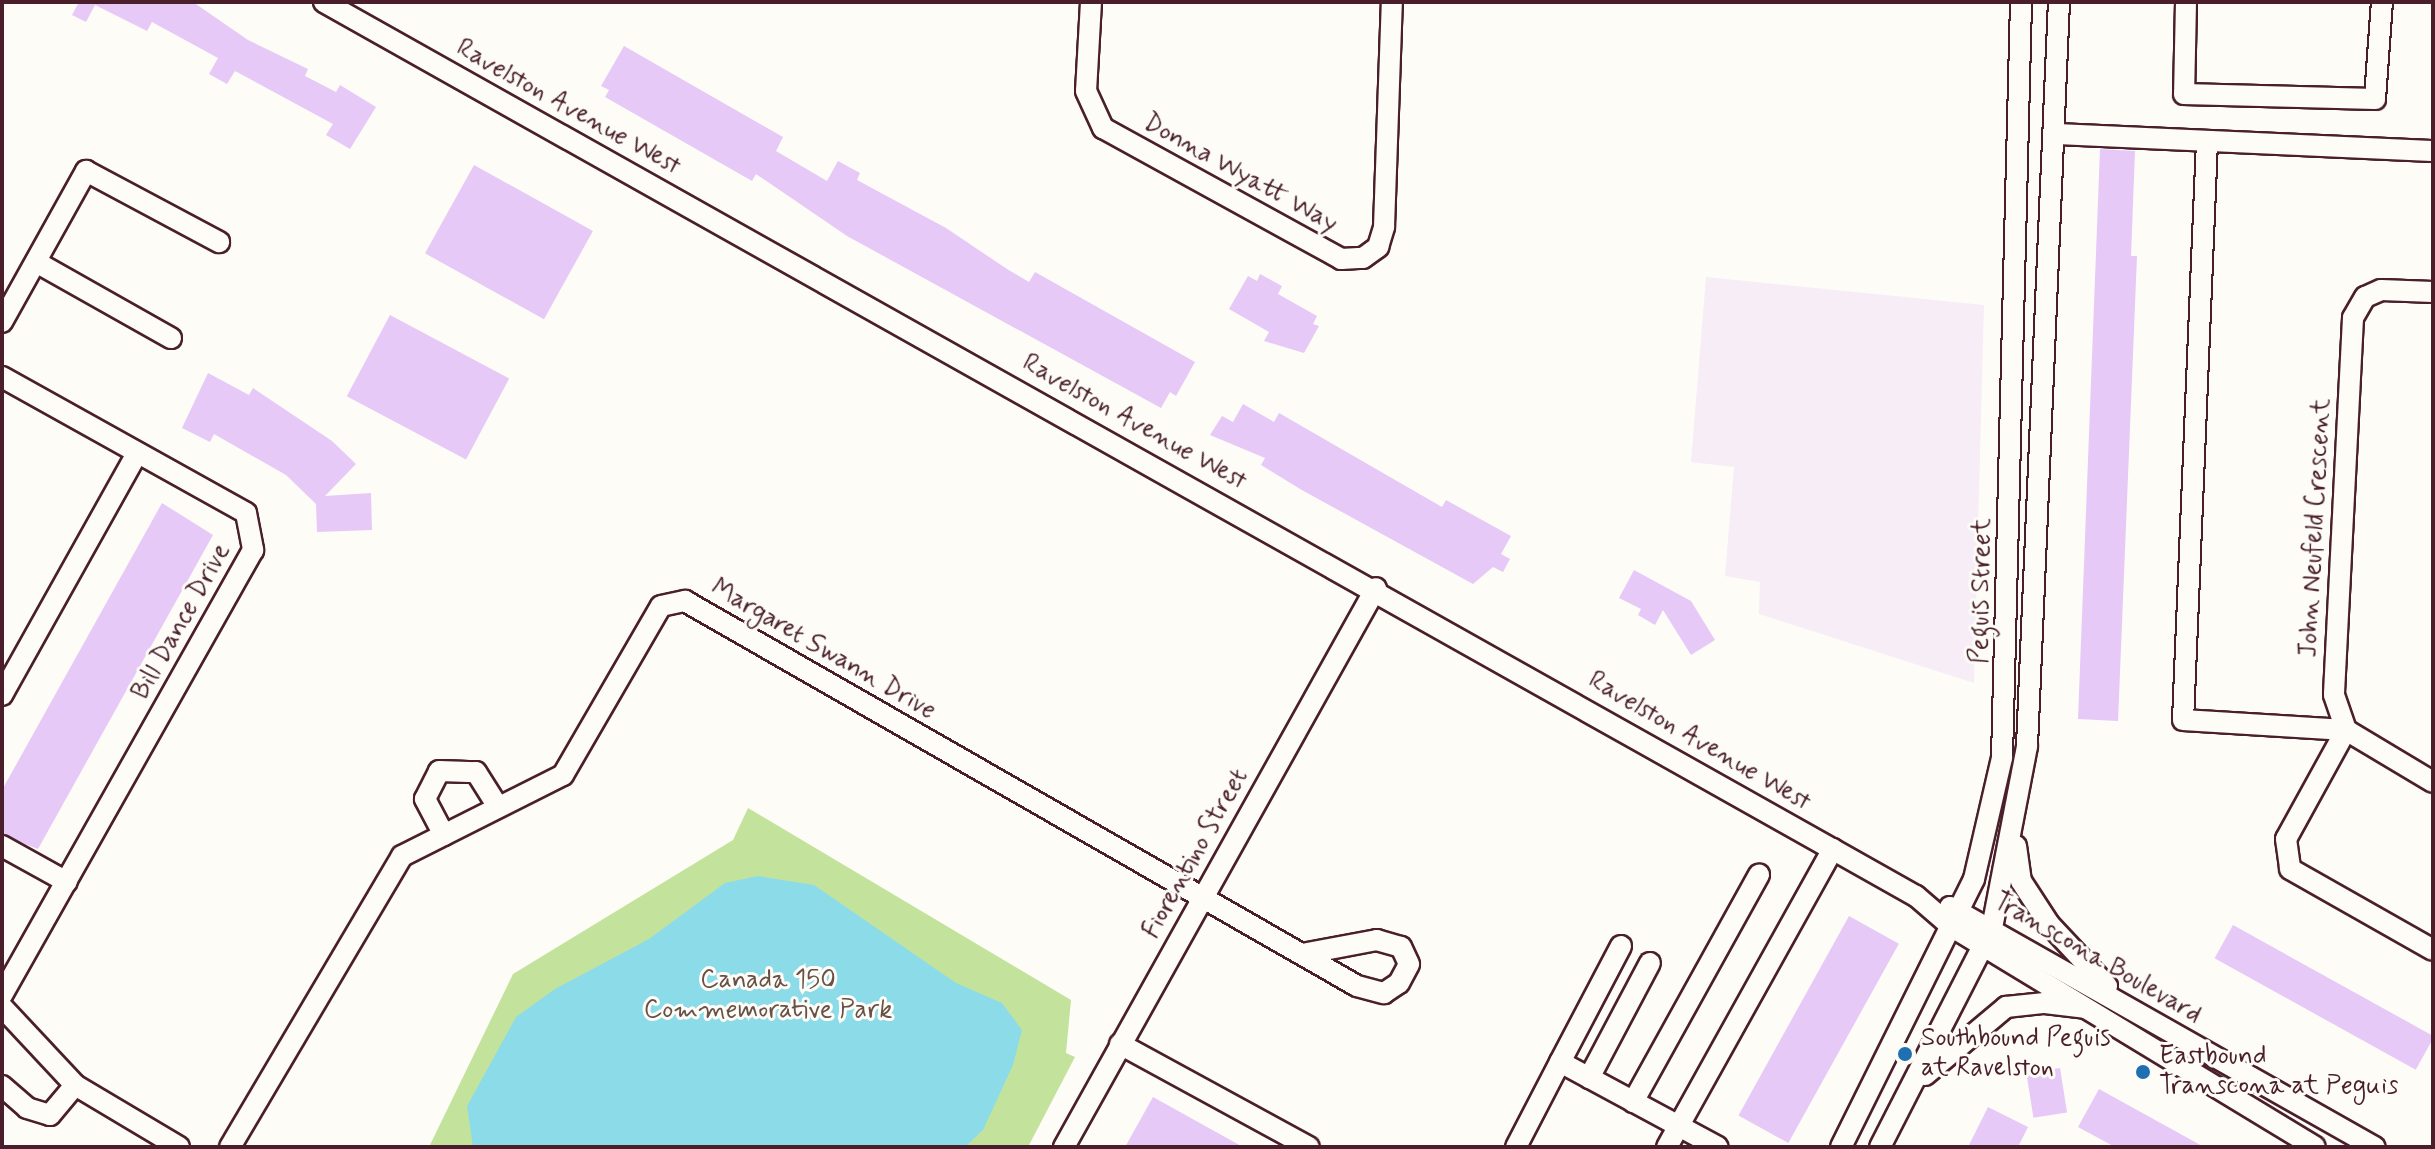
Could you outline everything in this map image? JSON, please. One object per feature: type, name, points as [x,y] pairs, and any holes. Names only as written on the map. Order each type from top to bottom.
[{"type":"street","name":"Ravelston Avenue West","points":[[324,2],[1376,588],[1956,919]]},
{"type":"street","name":"Donna Wyatt Way","points":[[1091,2],[1086,91],[1103,128],[1341,259],[1363,258],[1378,247],[1384,227],[1392,2]]},
{"type":"street","name":"Peguis Street","points":[[1841,1147],[1974,879],[2002,758],[2021,2]]},
{"type":"street","name":"Peguis Street","points":[[1880,1147],[1987,936],[2014,832],[2033,689],[2059,2]]},
{"type":"street","points":[[2186,2],[2184,94],[2375,99],[2382,2]]},
{"type":"street","points":[[2056,134],[2433,151]]},
{"type":"street","points":[[2207,141],[2183,720],[2346,730],[2433,782]]},
{"type":"street","points":[[2,322],[86,171],[219,242]]},
{"type":"street","points":[[36,262],[171,338]]},
{"type":"street","name":"John Neufeld Crescent","points":[[2346,730],[2334,695],[2353,318],[2365,297],[2381,290],[2433,292]]},
{"type":"street","points":[[2012,358],[2047,360]]},
{"type":"street","name":"Bill Dance Drive","points":[[2,377],[246,513],[253,550],[2,995]]},
{"type":"street","points":[[2,695],[137,453]]},
{"type":"street","name":"Fiorentino Street","points":[[1064,1147],[1201,895],[1376,588]]},
{"type":"street","name":"Margaret Swann Drive","points":[[230,1147],[402,856],[563,775],[661,606],[685,601],[1303,954]]},
{"type":"street","points":[[2346,730],[2286,839],[2290,869],[2433,950]]},
{"type":"street","points":[[444,835],[425,799],[439,771],[476,772],[498,807]]},
{"type":"street","points":[[2014,832],[2021,881],[2049,924],[2123,1004]]},
{"type":"street","points":[[2,846],[67,882]]},
{"type":"street","points":[[1667,1147],[1833,849]]},
{"type":"street","points":[[1633,1102],[1759,875]]},
{"type":"street","name":"Transcona Boulevard","points":[[1956,919],[2123,1004],[2375,1147]]},
{"type":"street","name":"Transcona Boulevard","points":[[1987,936],[2091,1009],[2314,1147]]},
{"type":"street","points":[[1516,1147],[1621,946]]},
{"type":"street","points":[[1589,1078],[1650,963]]},
{"type":"street","points":[[1912,1088],[2006,1007],[2045,1003],[2091,1009]]},
{"type":"street","points":[[2,1007],[75,1085],[179,1147]]},
{"type":"street","points":[[1120,1044],[1309,1147]]},
{"type":"street","points":[[1560,1062],[1718,1147]]},
{"type":"street","points":[[2,1086],[27,1108],[50,1115],[75,1085]]},
{"type":"shaded area","points":[[1706,277],[1984,305],[1974,683],[1759,614],[1760,582],[1725,576],[1734,467],[1691,462]]},
{"type":"green space","name":"Canada 150 Commemorative Park","points":[[748,808],[1071,1000],[1066,1053],[1075,1057],[1028,1147],[429,1147],[513,974],[733,840]]},
{"type":"water","name":"Canada 150 Commemorative Park","points":[[758,876],[814,885],[956,983],[1002,1003],[1022,1030],[1013,1065],[983,1130],[965,1147],[473,1147],[467,1106],[516,1017],[555,989],[649,939],[725,883]]},
{"type":"building","points":[[79,2],[193,2],[248,40],[308,69],[305,76],[336,92],[340,85],[376,107],[350,149],[326,135],[333,124],[235,71],[227,84],[209,74],[218,58],[152,22],[147,31],[95,5],[86,22],[72,15]]},
{"type":"building","points":[[624,46],[783,137],[776,151],[827,181],[838,161],[860,173],[857,180],[946,228],[1029,282],[1035,272],[1195,362],[1176,396],[1170,392],[1161,408],[847,236],[756,174],[752,181],[605,97],[609,90],[601,86]]},
{"type":"building","points":[[2100,149],[2135,151],[2131,256],[2137,256],[2118,721],[2078,719]]},
{"type":"building","points":[[474,165],[593,231],[544,319],[425,253]]},
{"type":"building","points":[[1260,274],[1282,286],[1278,294],[1317,316],[1313,324],[1319,326],[1304,353],[1264,341],[1269,332],[1229,309],[1248,276],[1257,281]]},
{"type":"building","points":[[390,315],[509,378],[466,460],[347,396]]},
{"type":"building","points":[[208,373],[249,395],[253,388],[332,441],[356,464],[325,496],[371,493],[372,530],[317,532],[316,504],[286,475],[214,434],[210,442],[182,428]]},
{"type":"building","points":[[1243,404],[1274,422],[1279,413],[1442,507],[1446,500],[1511,536],[1501,554],[1510,559],[1503,572],[1493,567],[1473,584],[1300,489],[1261,465],[1265,458],[1210,435],[1222,416],[1233,422]]},
{"type":"building","points":[[162,503],[213,535],[38,849],[2,833],[2,790]]},
{"type":"building","points":[[1634,570],[1691,601],[1715,640],[1691,655],[1663,610],[1655,625],[1638,615],[1641,609],[1619,598]]},
{"type":"building","points":[[1849,916],[1899,944],[1788,1143],[1738,1115]]},
{"type":"building","points":[[2233,925],[2433,1036],[2416,1070],[2215,958]]},
{"type":"building","points":[[2060,1068],[2067,1112],[2033,1118],[2026,1073]]},
{"type":"building","points":[[2099,1089],[2204,1147],[2115,1147],[2078,1127]]},
{"type":"building","points":[[1153,1097],[1243,1147],[1125,1147]]},
{"type":"building","points":[[1988,1107],[2028,1127],[2018,1147],[1968,1147]]},
{"type":"place","name":"Southbound Peguis at Ravelston","points":[[1905,1054]]},
{"type":"place","name":"Eastbound Transcona at Peguis","points":[[2143,1072]]}]
